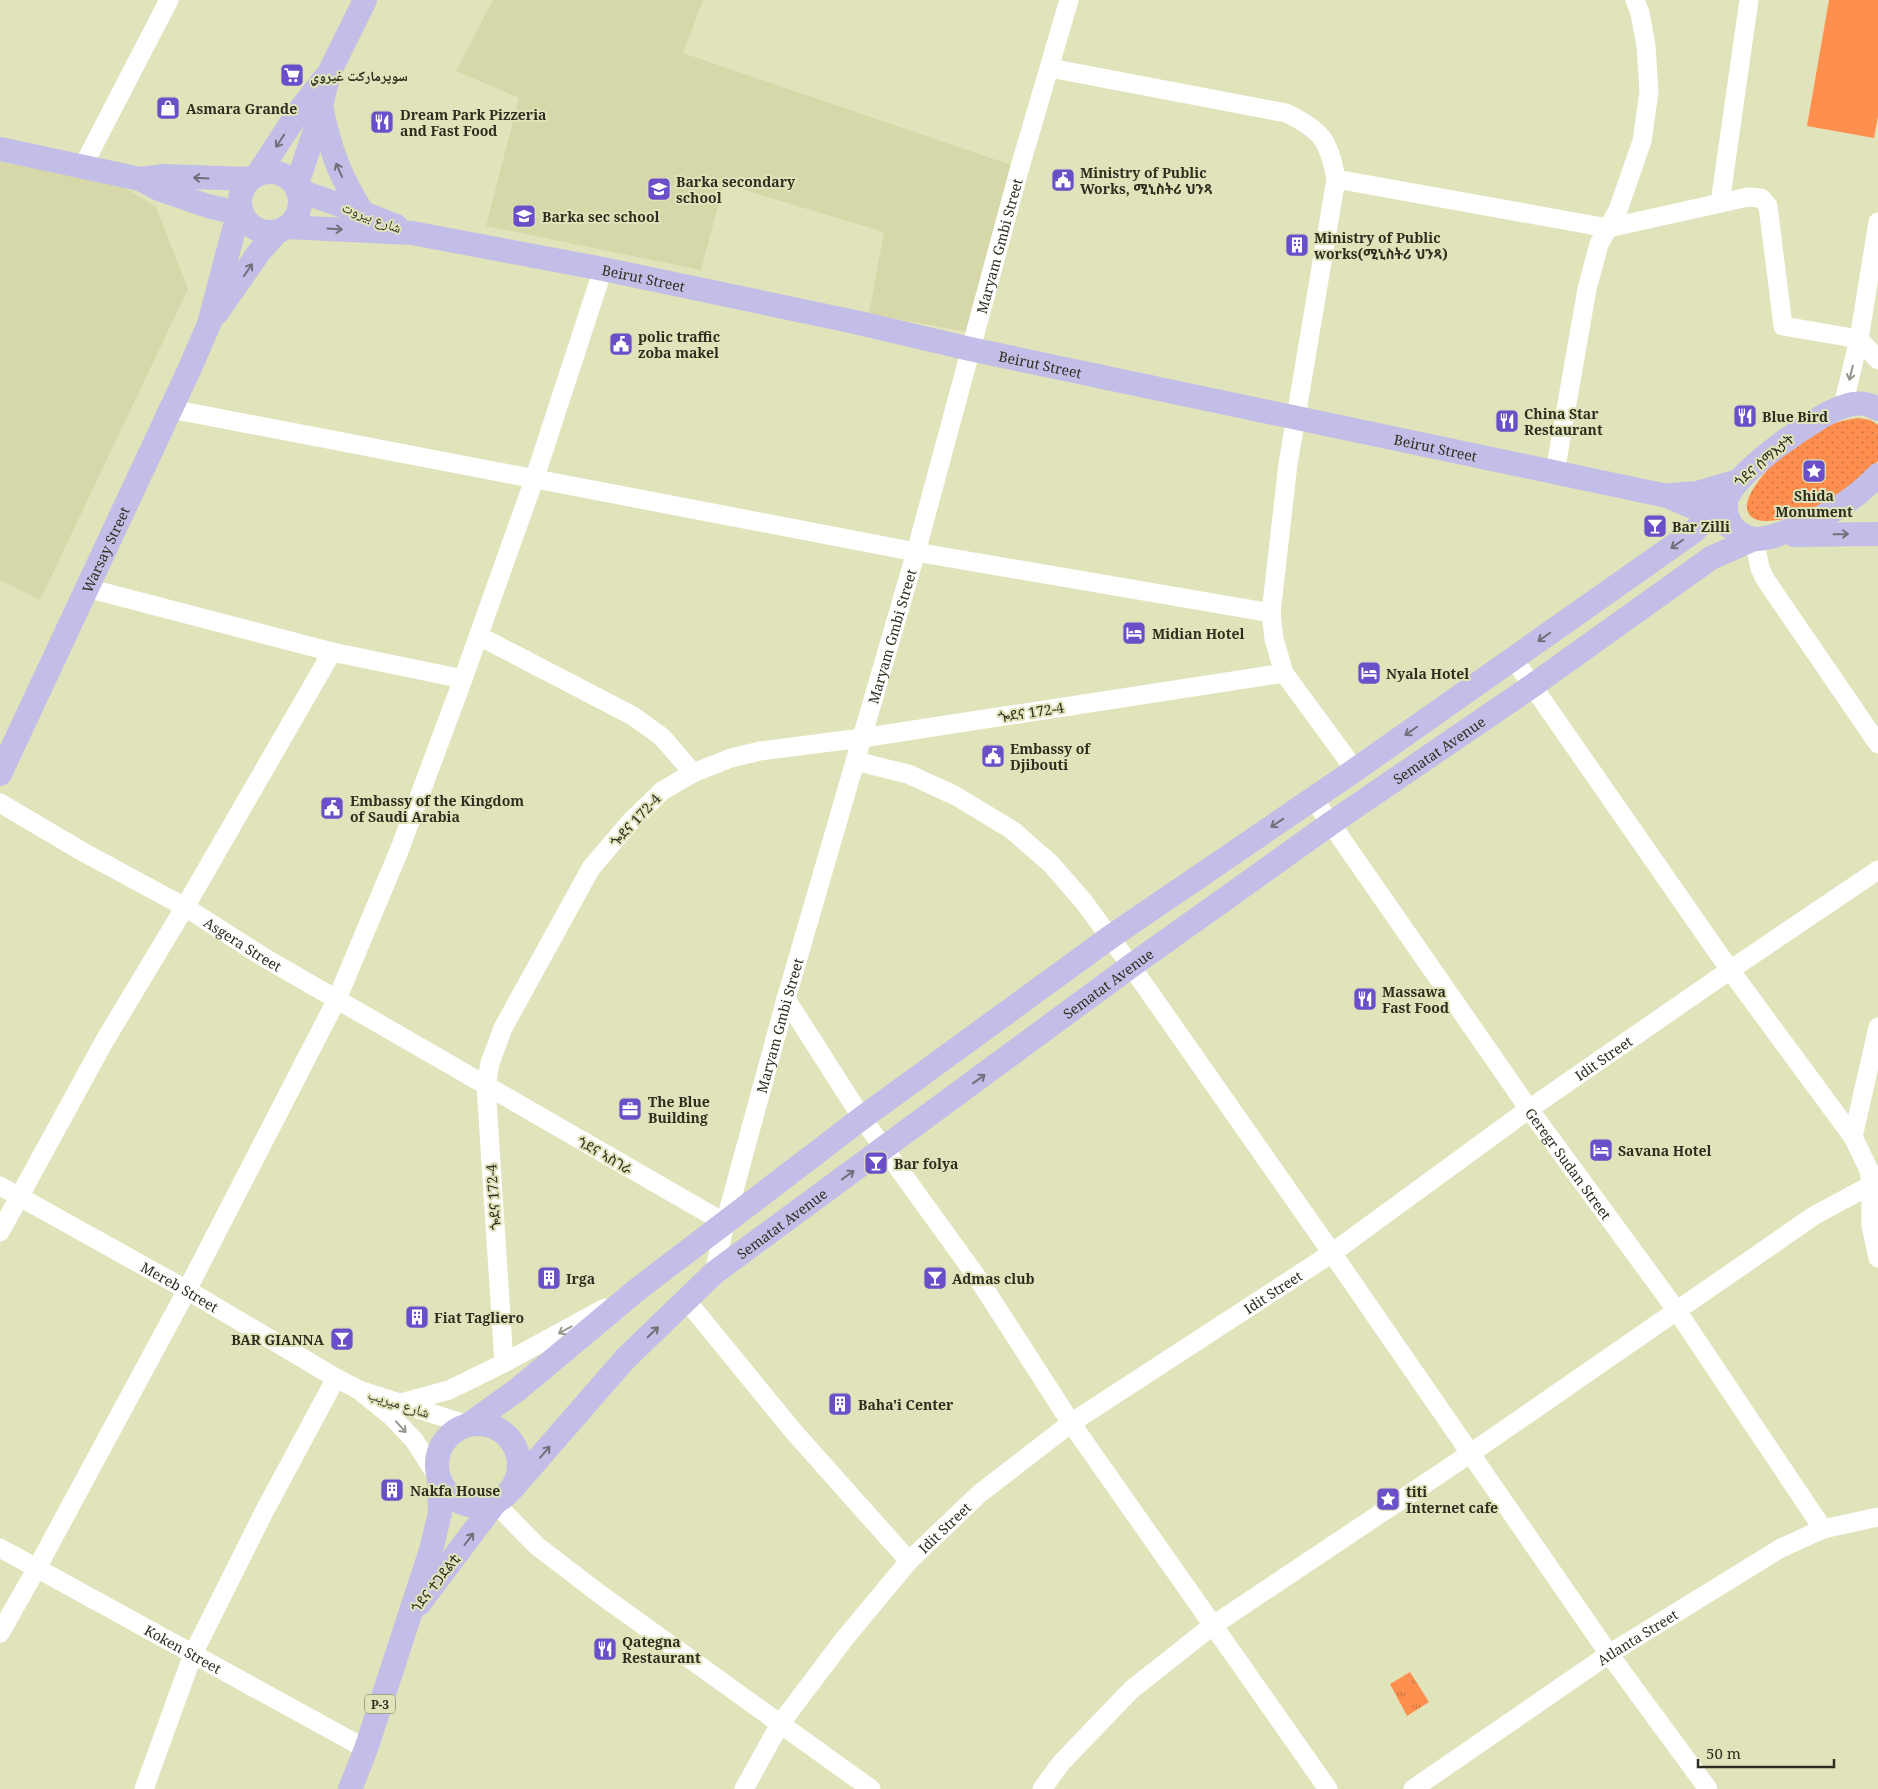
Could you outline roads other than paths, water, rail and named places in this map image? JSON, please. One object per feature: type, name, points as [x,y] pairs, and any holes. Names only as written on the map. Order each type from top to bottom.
[{"type":"main road","points":[[140,179],[164,176],[254,176],[275,172],[290,180],[297,189],[300,198],[297,214],[282,229],[267,232],[257,229],[248,223],[242,214],[239,202],[242,189],[254,176],[299,111],[329,73],[365,0]]},
{"type":"main road","points":[[297,189],[329,73]]},
{"type":"main road","points":[[321,106],[336,166],[347,188],[363,212]]},
{"type":"main road","points":[[0,149],[140,179],[161,190],[208,206],[242,214]]},
{"type":"main road","name":"شارع بيروت","points":[[297,189],[363,212],[412,232]]},
{"type":"main road","name":"Warsay Street","points":[[0,774],[172,409],[209,324],[234,230],[242,214]]},
{"type":"main road","name":"شارع بيروت","points":[[282,229],[412,232]]},
{"type":"main road","name":"Warsay Street","points":[[209,324],[260,251],[282,229]]},
{"type":"main road","name":"Beirut Street","points":[[412,232],[603,269],[855,322],[970,349],[1667,496]]},
{"type":"main road","points":[[1843,406],[1878,389]]},
{"type":"main road","points":[[1843,406],[1862,404],[1878,409]]},
{"type":"main road","name":"ጎደና ሰማእታት","points":[[1754,535],[1727,516],[1725,499],[1778,445],[1843,406]]},
{"type":"main road","points":[[1754,535],[1811,523],[1838,508],[1865,489],[1878,475]]},
{"type":"main road","points":[[1667,496],[1697,494],[1725,499]]},
{"type":"main road","points":[[1667,496],[1725,499]]},
{"type":"main road","points":[[468,1425],[483,1424],[496,1428],[508,1437],[516,1448],[520,1462],[518,1476],[504,1496],[482,1507],[468,1506],[456,1500],[445,1491],[439,1479],[436,1465],[438,1452],[445,1440],[456,1430],[468,1425],[517,1390],[638,1289],[862,1118],[1109,938],[1355,770],[1693,532],[1725,499]]},
{"type":"main road","points":[[1754,535],[1878,534]]},
{"type":"main road","name":"Sematat Avenue","points":[[504,1496],[625,1359],[714,1272],[1131,966],[1330,824],[1532,686],[1711,558],[1754,535]]},
{"type":"main road","name":"ጎደና ተጋደልቲ","points":[[407,1619],[433,1541],[440,1513],[439,1479]]},
{"type":"main road","name":"ጎደና ተጋደልቲ","points":[[407,1619],[504,1496]]},
{"type":"main road","name":"P-3","points":[[350,1789],[366,1749],[407,1619]]},
{"type":"street","points":[[83,166],[169,0]]},
{"type":"street","name":"Maryam Gmbi Street","points":[[714,1272],[725,1224],[786,999],[916,552],[1020,167],[1069,0]]},
{"type":"street","points":[[1555,472],[1587,289],[1599,244],[1625,192],[1642,140],[1649,92],[1646,46],[1640,13],[1635,0]]},
{"type":"street","points":[[1720,203],[1749,0]]},
{"type":"street","points":[[1050,68],[1286,113],[1302,120],[1326,142],[1336,179],[1288,464],[1271,613],[1274,639],[1284,673],[1355,770]]},
{"type":"street","points":[[1336,179],[1608,228],[1748,197],[1761,198],[1768,206],[1783,326],[1859,339],[1878,360]]},
{"type":"street","points":[[1843,406],[1859,339],[1878,222]]},
{"type":"street","points":[[0,1633],[187,1290],[337,999],[399,851],[463,680],[534,480],[603,269]]},
{"type":"street","points":[[172,409],[916,552],[1271,613]]},
{"type":"street","points":[[1754,535],[1760,568],[1765,579],[1878,744]]},
{"type":"street","points":[[87,588],[332,652],[463,680]]},
{"type":"street","points":[[479,636],[632,716],[662,737],[693,773]]},
{"type":"street","points":[[0,1232],[105,1040],[332,652]]},
{"type":"street","points":[[1513,658],[1730,970],[1853,1137],[1866,1160],[1875,1185],[1871,1226],[1878,1258]]},
{"type":"street","name":"ጐደና 172-4","points":[[504,1363],[486,1086],[490,1063],[503,1028],[591,868],[632,820],[662,791],[693,773],[731,758],[760,751],[862,738],[1284,673]]},
{"type":"street","points":[[855,761],[908,774],[956,796],[1012,830],[1051,864],[1084,902],[1332,1253],[1609,1654],[1708,1789]]},
{"type":"street","name":"Geregr Sudan Street","points":[[1313,798],[1528,1109],[1677,1311],[1823,1530]]},
{"type":"street","name":"Asgera Street","points":[[0,803],[83,852],[185,906],[265,958],[486,1086]]},
{"type":"street","name":"Idit Street","points":[[744,1789],[780,1724],[845,1638],[909,1561],[979,1494],[1070,1423],[1332,1253],[1528,1109],[1878,870]]},
{"type":"street","points":[[786,999],[862,1118],[977,1277],[1070,1423],[1328,1789]]},
{"type":"street","points":[[1853,1137],[1878,1027]]},
{"type":"street","name":"ጎደና ኣስገራ","points":[[486,1086],[725,1224]]},
{"type":"street","points":[[1042,1789],[1061,1763],[1131,1690],[1212,1626],[1471,1453],[1815,1214],[1875,1185]]},
{"type":"street","name":"Mereb Street","points":[[0,1186],[187,1290],[359,1390]]},
{"type":"street","points":[[401,1404],[449,1390],[504,1363],[638,1289]]},
{"type":"street","points":[[686,1300],[794,1432],[909,1561]]},
{"type":"street","points":[[144,1789],[193,1654],[265,1510],[336,1378]]},
{"type":"street","name":"شارع ميريب","points":[[359,1390],[468,1425]]},
{"type":"street","name":"شارع ميريب","points":[[359,1390],[390,1415],[414,1440],[439,1479]]},
{"type":"street","points":[[504,1496],[537,1546],[660,1638],[871,1789]]},
{"type":"street","name":"Atlanta Street","points":[[1413,1789],[1609,1654],[1780,1548],[1823,1530],[1878,1517]]},
{"type":"street","name":"Koken Street","points":[[0,1548],[366,1749]]},
{"type":"place","name":"سوپرمارکت غيروي","points":[[292,75]]},
{"type":"place","name":"Asmara Grande","points":[[168,108]]},
{"type":"place","name":"Dream Park Pizzeria and Fast Food","points":[[382,122]]},
{"type":"place","name":"Ministry of Public Works, ሚኒስትሪ ህንጻ","points":[[1063,180]]},
{"type":"place","name":"Barka secondary school","points":[[659,189]]},
{"type":"place","name":"Barka sec school","points":[[524,216]]},
{"type":"place","name":"Ministry of Public works(ሚኒስትሪ ህንጻ)","points":[[1297,245]]},
{"type":"place","name":"polic traffic zoba makel","points":[[621,344]]},
{"type":"place","name":"Blue Bird","points":[[1745,416]]},
{"type":"place","name":"China Star Restaurant","points":[[1507,421]]},
{"type":"place","name":"Shida Monument","points":[[1814,471]]},
{"type":"place","name":"Bar Zilli","points":[[1655,526]]},
{"type":"place","name":"Midian Hotel","points":[[1134,633]]},
{"type":"place","name":"Nyala Hotel","points":[[1369,673]]},
{"type":"place","name":"Embassy of Djibouti","points":[[993,756]]},
{"type":"place","name":"Embassy of the Kingdom of Saudi Arabia","points":[[332,808]]},
{"type":"place","name":"Massawa Fast Food","points":[[1365,999]]},
{"type":"place","name":"The Blue Building","points":[[630,1109]]},
{"type":"place","name":"Savana Hotel","points":[[1601,1150]]},
{"type":"place","name":"Bar folya","points":[[876,1163]]},
{"type":"place","name":"Irga","points":[[549,1278]]},
{"type":"place","name":"Admas club","points":[[935,1278]]},
{"type":"place","name":"Fiat Tagliero","points":[[417,1317]]},
{"type":"place","name":"BAR GIANNA","points":[[342,1339]]},
{"type":"place","name":"Baha'i Center","points":[[840,1404]]},
{"type":"place","name":"Nakfa House","points":[[392,1490]]},
{"type":"place","name":"titi Internet cafe","points":[[1388,1499]]},
{"type":"place","name":"Qategna Restaurant","points":[[605,1649]]}]
